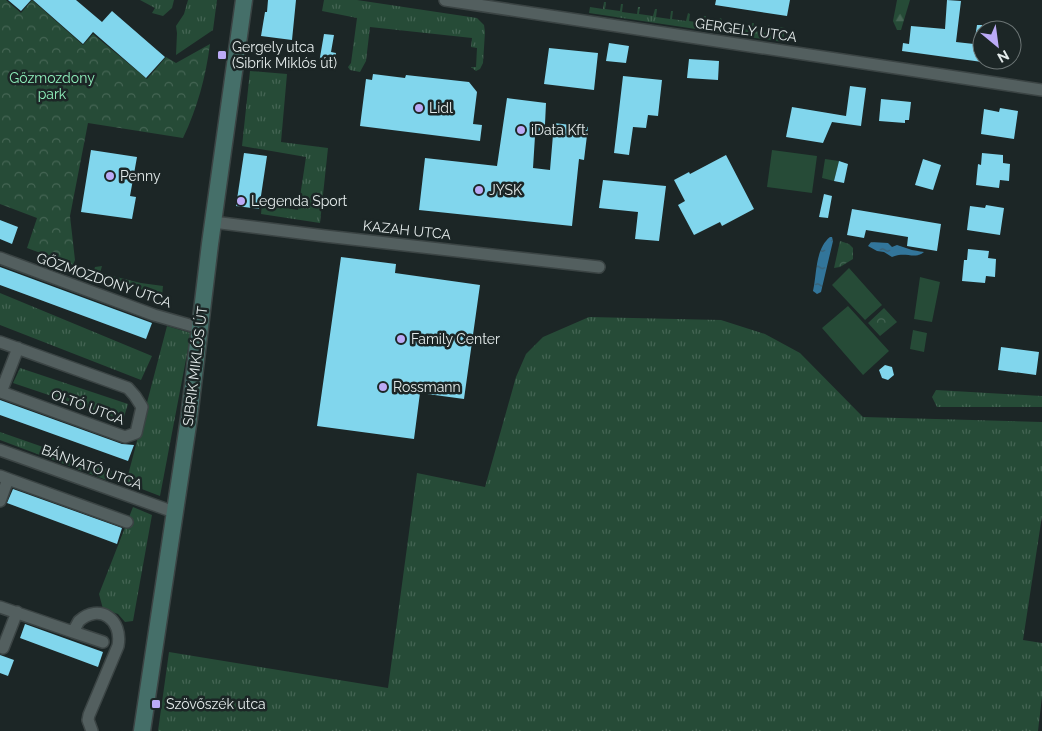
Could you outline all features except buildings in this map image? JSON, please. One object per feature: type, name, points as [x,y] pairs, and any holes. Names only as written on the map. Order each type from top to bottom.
[{"type":"street","name":"SIBRIK MIKLÓS ÚT","points":[[142,731],[191,407],[213,222],[244,0]]},
{"type":"street","name":"GERGELY UTCA","points":[[445,0],[1042,90]]},
{"type":"street","name":"KAZAH UTCA","points":[[213,222],[599,267]]},
{"type":"street","name":"GŐZMOZDONY UTCA","points":[[0,258],[154,315],[200,328]]},
{"type":"street","name":"OLTÓ UTCA","points":[[0,342],[18,348],[128,388],[136,396],[142,407],[136,432],[125,437],[1,392],[18,348]]},
{"type":"street","name":"BÁNYATÓ UTCA","points":[[0,450],[174,512]]},
{"type":"street","points":[[0,501],[4,477],[127,522]]},
{"type":"street","points":[[0,607],[103,642]]},
{"type":"street","points":[[0,647],[3,648],[17,612]]},
{"type":"street","points":[[73,632],[79,622],[97,614],[111,618],[119,630],[118,646],[89,715],[88,720],[92,731]]},
{"type":"green space","name":"Gőzmozdony park","points":[[0,0],[6,0],[21,13],[32,0],[83,45],[93,34],[147,79],[166,57],[176,63],[210,44],[200,92],[193,116],[183,138],[88,123],[70,216],[75,260],[73,265],[27,248],[37,218],[0,204]]},
{"type":"green space","points":[[140,0],[174,0],[172,8],[163,16],[152,13],[155,8]]},
{"type":"green space","points":[[188,0],[217,0],[213,30],[176,55],[176,26],[184,14]]},
{"type":"green space","points":[[324,0],[357,0],[477,18],[484,25],[485,32],[483,63],[480,69],[476,71],[471,67],[476,67],[477,48],[471,47],[472,38],[370,27],[366,61],[360,72],[350,70],[348,67],[351,63],[357,18],[322,11]]},
{"type":"green space","points":[[897,0],[910,0],[901,30],[897,30],[893,21]]},
{"type":"green space","points":[[604,2],[606,2],[605,9],[620,11],[621,4],[623,4],[622,12],[637,14],[638,7],[640,7],[639,14],[653,16],[655,9],[657,9],[656,17],[670,19],[671,11],[673,11],[672,19],[686,21],[688,13],[690,14],[689,21],[703,23],[704,16],[706,16],[705,24],[718,26],[720,18],[722,19],[721,26],[734,28],[736,21],[738,21],[737,28],[750,30],[752,23],[754,23],[753,31],[767,33],[768,25],[770,26],[769,33],[778,34],[779,27],[785,28],[783,42],[589,13],[590,7],[603,9]]},
{"type":"green space","points":[[250,71],[287,74],[281,142],[328,148],[320,223],[261,214],[262,204],[298,210],[306,157],[242,146]]},
{"type":"green space","points":[[772,150],[817,156],[812,193],[767,187]]},
{"type":"green space","points":[[825,159],[839,161],[834,181],[822,178]]},
{"type":"green space","points":[[840,241],[849,244],[853,248],[853,259],[840,267],[834,268]]},
{"type":"green space","points":[[102,266],[100,273],[141,283],[163,286],[162,296],[93,274],[95,267]]},
{"type":"green space","points":[[849,268],[882,305],[865,320],[832,285]]},
{"type":"green space","points":[[920,277],[940,282],[932,322],[914,319]]},
{"type":"green space","points":[[0,293],[152,356],[141,380],[0,325]]},
{"type":"green space","points":[[848,306],[889,351],[863,375],[822,328]]},
{"type":"green space","points":[[884,308],[897,322],[880,336],[868,323]]},
{"type":"green space","points":[[589,317],[721,320],[765,334],[800,353],[863,417],[1042,422],[1042,516],[1023,640],[1042,643],[1042,697],[1038,731],[158,731],[169,652],[388,688],[417,473],[485,487],[516,377],[526,354],[543,337]]},
{"type":"green space","points":[[167,326],[191,333],[160,496],[126,483]]},
{"type":"green space","points":[[913,330],[927,333],[924,352],[910,349]]},
{"type":"green space","points":[[20,368],[128,404],[123,420],[13,383]]},
{"type":"green space","points":[[936,390],[1042,396],[1042,407],[937,407],[932,397]]},
{"type":"green space","points":[[0,432],[112,471],[109,481],[0,440]]},
{"type":"green space","points":[[133,507],[152,515],[133,621],[125,622],[118,614],[103,609],[99,594]]},
{"type":"water","points":[[832,237],[833,241],[821,292],[817,294],[813,291],[817,262],[825,242]]},
{"type":"water","points":[[871,242],[888,243],[892,247],[897,245],[924,252],[917,255],[897,255],[892,257],[868,246]]},
{"type":"place","name":"Gergely utca (Sibrik Miklós út)","points":[[222,55]]},
{"type":"place","name":"Lidl","points":[[419,108]]},
{"type":"place","name":"iData Kft.","points":[[521,130]]},
{"type":"place","name":"Penny","points":[[110,176]]},
{"type":"place","name":"JYSK","points":[[479,190]]},
{"type":"place","name":"Legenda Sport","points":[[241,201]]},
{"type":"place","name":"Family Center","points":[[401,339]]},
{"type":"place","name":"Rossmann","points":[[383,387]]},
{"type":"place","name":"Szövőszék utca","points":[[156,704]]}]
